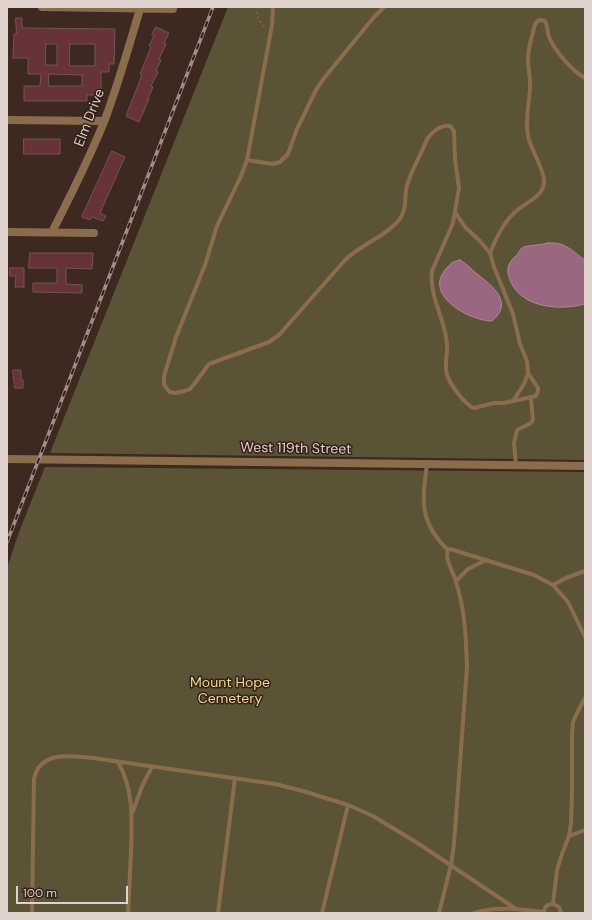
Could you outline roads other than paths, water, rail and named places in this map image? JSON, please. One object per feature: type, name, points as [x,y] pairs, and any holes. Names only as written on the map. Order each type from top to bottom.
[{"type":"street","points":[[42,7],[140,9],[173,8]]},
{"type":"street","name":"Elm Drive","points":[[52,232],[86,165],[104,121],[125,60],[140,9]]},
{"type":"street","points":[[7,120],[104,121]]},
{"type":"street","points":[[7,232],[94,233]]},
{"type":"street","name":"West 119th Street","points":[[7,459],[585,466]]},
{"type":"lane","points":[[273,7],[270,38],[247,160],[217,226],[205,265],[176,337],[164,381],[164,385],[170,392],[175,393],[190,389],[209,364],[274,339],[282,332],[351,254],[377,239],[394,225],[403,214],[408,182],[427,139],[430,134],[446,125],[454,131],[455,159],[459,188],[450,231],[432,271],[431,277],[433,295],[446,333],[446,373],[449,380],[462,398],[474,408],[494,402],[513,401],[536,396],[538,391],[528,373],[527,361],[520,344],[513,314],[490,253],[465,227],[455,212]]},
{"type":"lane","points":[[247,160],[273,164],[280,162],[288,154],[297,129],[316,90],[374,17],[384,7]]},
{"type":"lane","points":[[490,253],[508,219],[541,191],[544,182],[542,171],[531,148],[526,125],[530,84],[528,51],[536,22],[539,20],[545,21],[550,38],[555,46],[577,74],[585,78]]},
{"type":"lane","points":[[513,401],[521,389],[528,373]]},
{"type":"lane","points":[[516,465],[514,437],[517,430],[531,423],[533,420],[531,398]]},
{"type":"lane","points":[[427,464],[423,503],[426,521],[439,542],[448,550],[450,549],[534,575],[553,585],[568,602],[585,637]]},
{"type":"lane","points":[[439,913],[451,865],[456,818],[466,667],[464,616],[456,581],[447,557],[448,550]]},
{"type":"lane","points":[[456,581],[468,569],[487,560]]},
{"type":"lane","points":[[553,585],[566,578],[585,571]]},
{"type":"lane","points":[[553,904],[558,870],[569,836],[572,799],[573,722],[585,698]]},
{"type":"lane","points":[[32,913],[34,779],[40,765],[46,761],[58,757],[93,758],[275,784],[348,805],[394,828],[516,909]]},
{"type":"lane","points":[[118,762],[124,772],[128,785],[133,814],[128,913]]},
{"type":"lane","points":[[133,814],[143,784],[152,767]]},
{"type":"lane","points":[[218,913],[235,778]]},
{"type":"lane","points":[[322,913],[348,805]]},
{"type":"lane","points":[[569,836],[585,830]]},
{"type":"lane","points":[[474,913],[489,910],[516,909],[544,912],[547,906],[553,904],[559,906],[561,913]]},
{"type":"railway","points":[[7,542],[213,7]]},
{"type":"park label","name":"Mount Hope Cemetery","points":[[230,692]]}]
